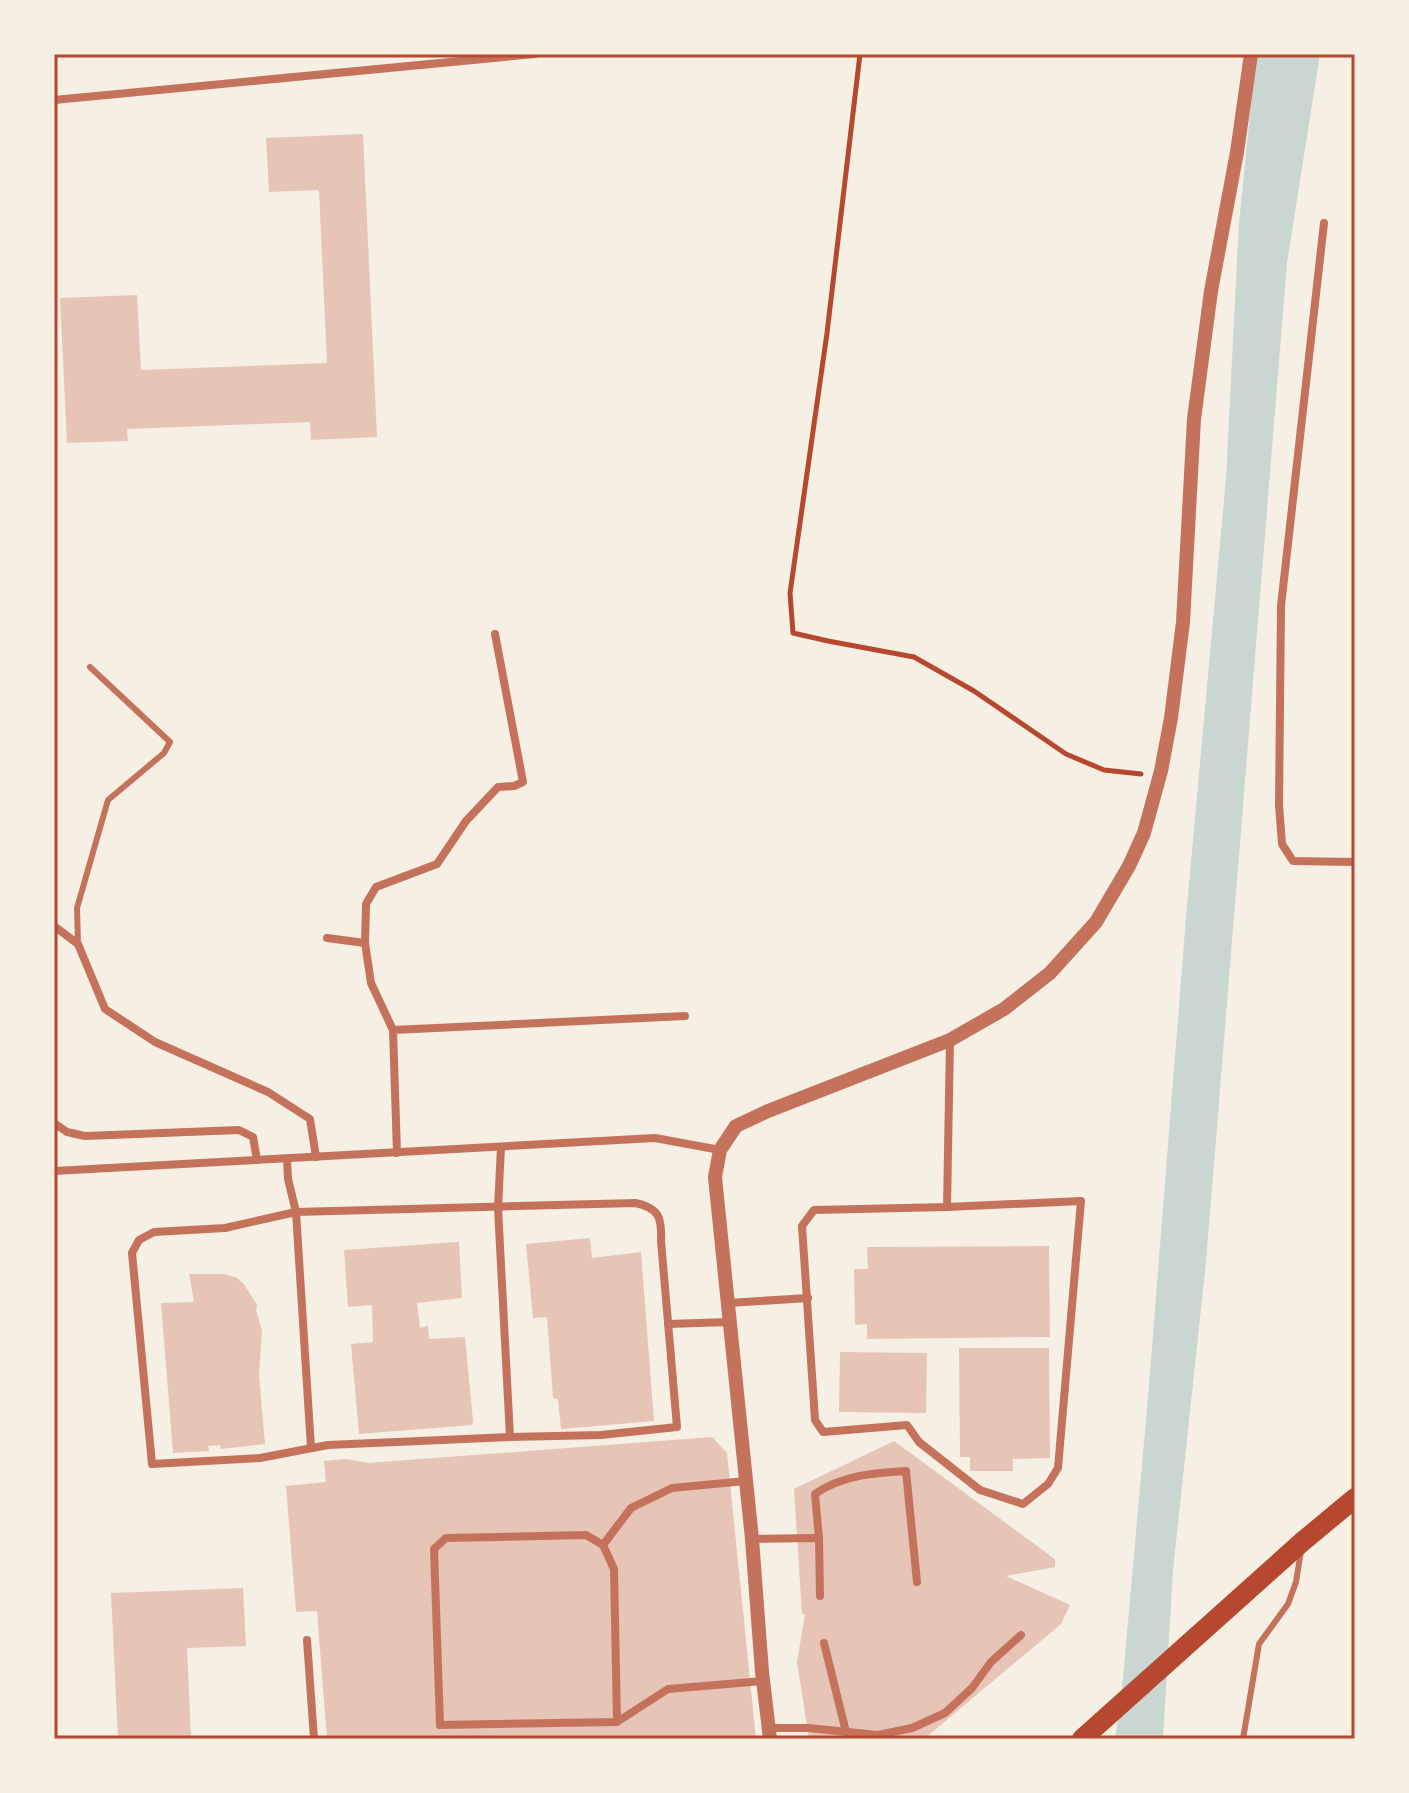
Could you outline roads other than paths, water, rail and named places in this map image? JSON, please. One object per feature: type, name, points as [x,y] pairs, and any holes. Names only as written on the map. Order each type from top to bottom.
[{"type":"main road","points":[[1082,1739],[1355,1498]]},
{"type":"street","points":[[54,100],[535,54]]},
{"type":"street","points":[[1021,1635],[991,1662],[972,1688],[945,1713],[912,1728],[878,1735],[808,1728],[769,1734],[715,1177],[720,1150],[736,1126],[950,1040],[1004,1009],[1050,973],[1096,922],[1129,866],[1144,833],[1171,718],[1183,622],[1194,419],[1211,291],[1237,152],[1251,54]]},
{"type":"street","points":[[1324,223],[1281,606],[1279,805],[1282,844],[1293,861],[1355,862]]},
{"type":"street","points":[[397,1153],[393,1030],[371,983],[365,943],[366,904],[376,887],[437,864],[466,821],[498,787],[523,782],[495,634]]},
{"type":"street","points":[[54,926],[78,944],[105,1009],[155,1042],[268,1092],[310,1119],[316,1157]]},
{"type":"street","points":[[327,938],[365,943]]},
{"type":"street","points":[[393,1030],[685,1016]]},
{"type":"street","points":[[947,1207],[950,1040]]},
{"type":"street","points":[[54,1123],[67,1132],[107,1137],[239,1130],[253,1137],[257,1160]]},
{"type":"street","points":[[54,1171],[655,1138],[720,1150]]},
{"type":"street","points":[[501,1147],[498,1208],[510,1437]]},
{"type":"street","points":[[287,1159],[296,1212],[311,1448]]},
{"type":"street","points":[[1081,1201],[1058,1468],[1048,1484],[1023,1504],[980,1490],[919,1442],[907,1425],[823,1432],[815,1420],[802,1226],[814,1210],[947,1207],[1081,1201]]},
{"type":"street","points":[[635,1203],[649,1206],[658,1214],[662,1226],[677,1427],[601,1435],[328,1445],[260,1458],[152,1464],[132,1253],[139,1240],[154,1232],[225,1228],[296,1212],[635,1203]]},
{"type":"street","points":[[728,1303],[808,1298]]},
{"type":"street","points":[[668,1324],[729,1322]]},
{"type":"street","points":[[820,1596],[815,1494],[830,1483],[865,1474],[906,1471],[917,1582]]},
{"type":"street","points":[[603,1545],[631,1508],[672,1488],[746,1481]]},
{"type":"street","points":[[617,1722],[614,1569],[603,1545],[586,1535],[446,1538],[434,1549],[440,1725],[617,1722],[668,1689],[763,1681]]},
{"type":"street","points":[[752,1539],[819,1538]]},
{"type":"street","points":[[307,1640],[314,1739]]},
{"type":"street","points":[[824,1643],[846,1732]]},
{"type":"lane","points":[[78,944],[77,908],[108,800],[164,753],[170,742],[90,667]]},
{"type":"lane","points":[[1243,1739],[1259,1644],[1288,1604],[1296,1582],[1302,1542]]}]
